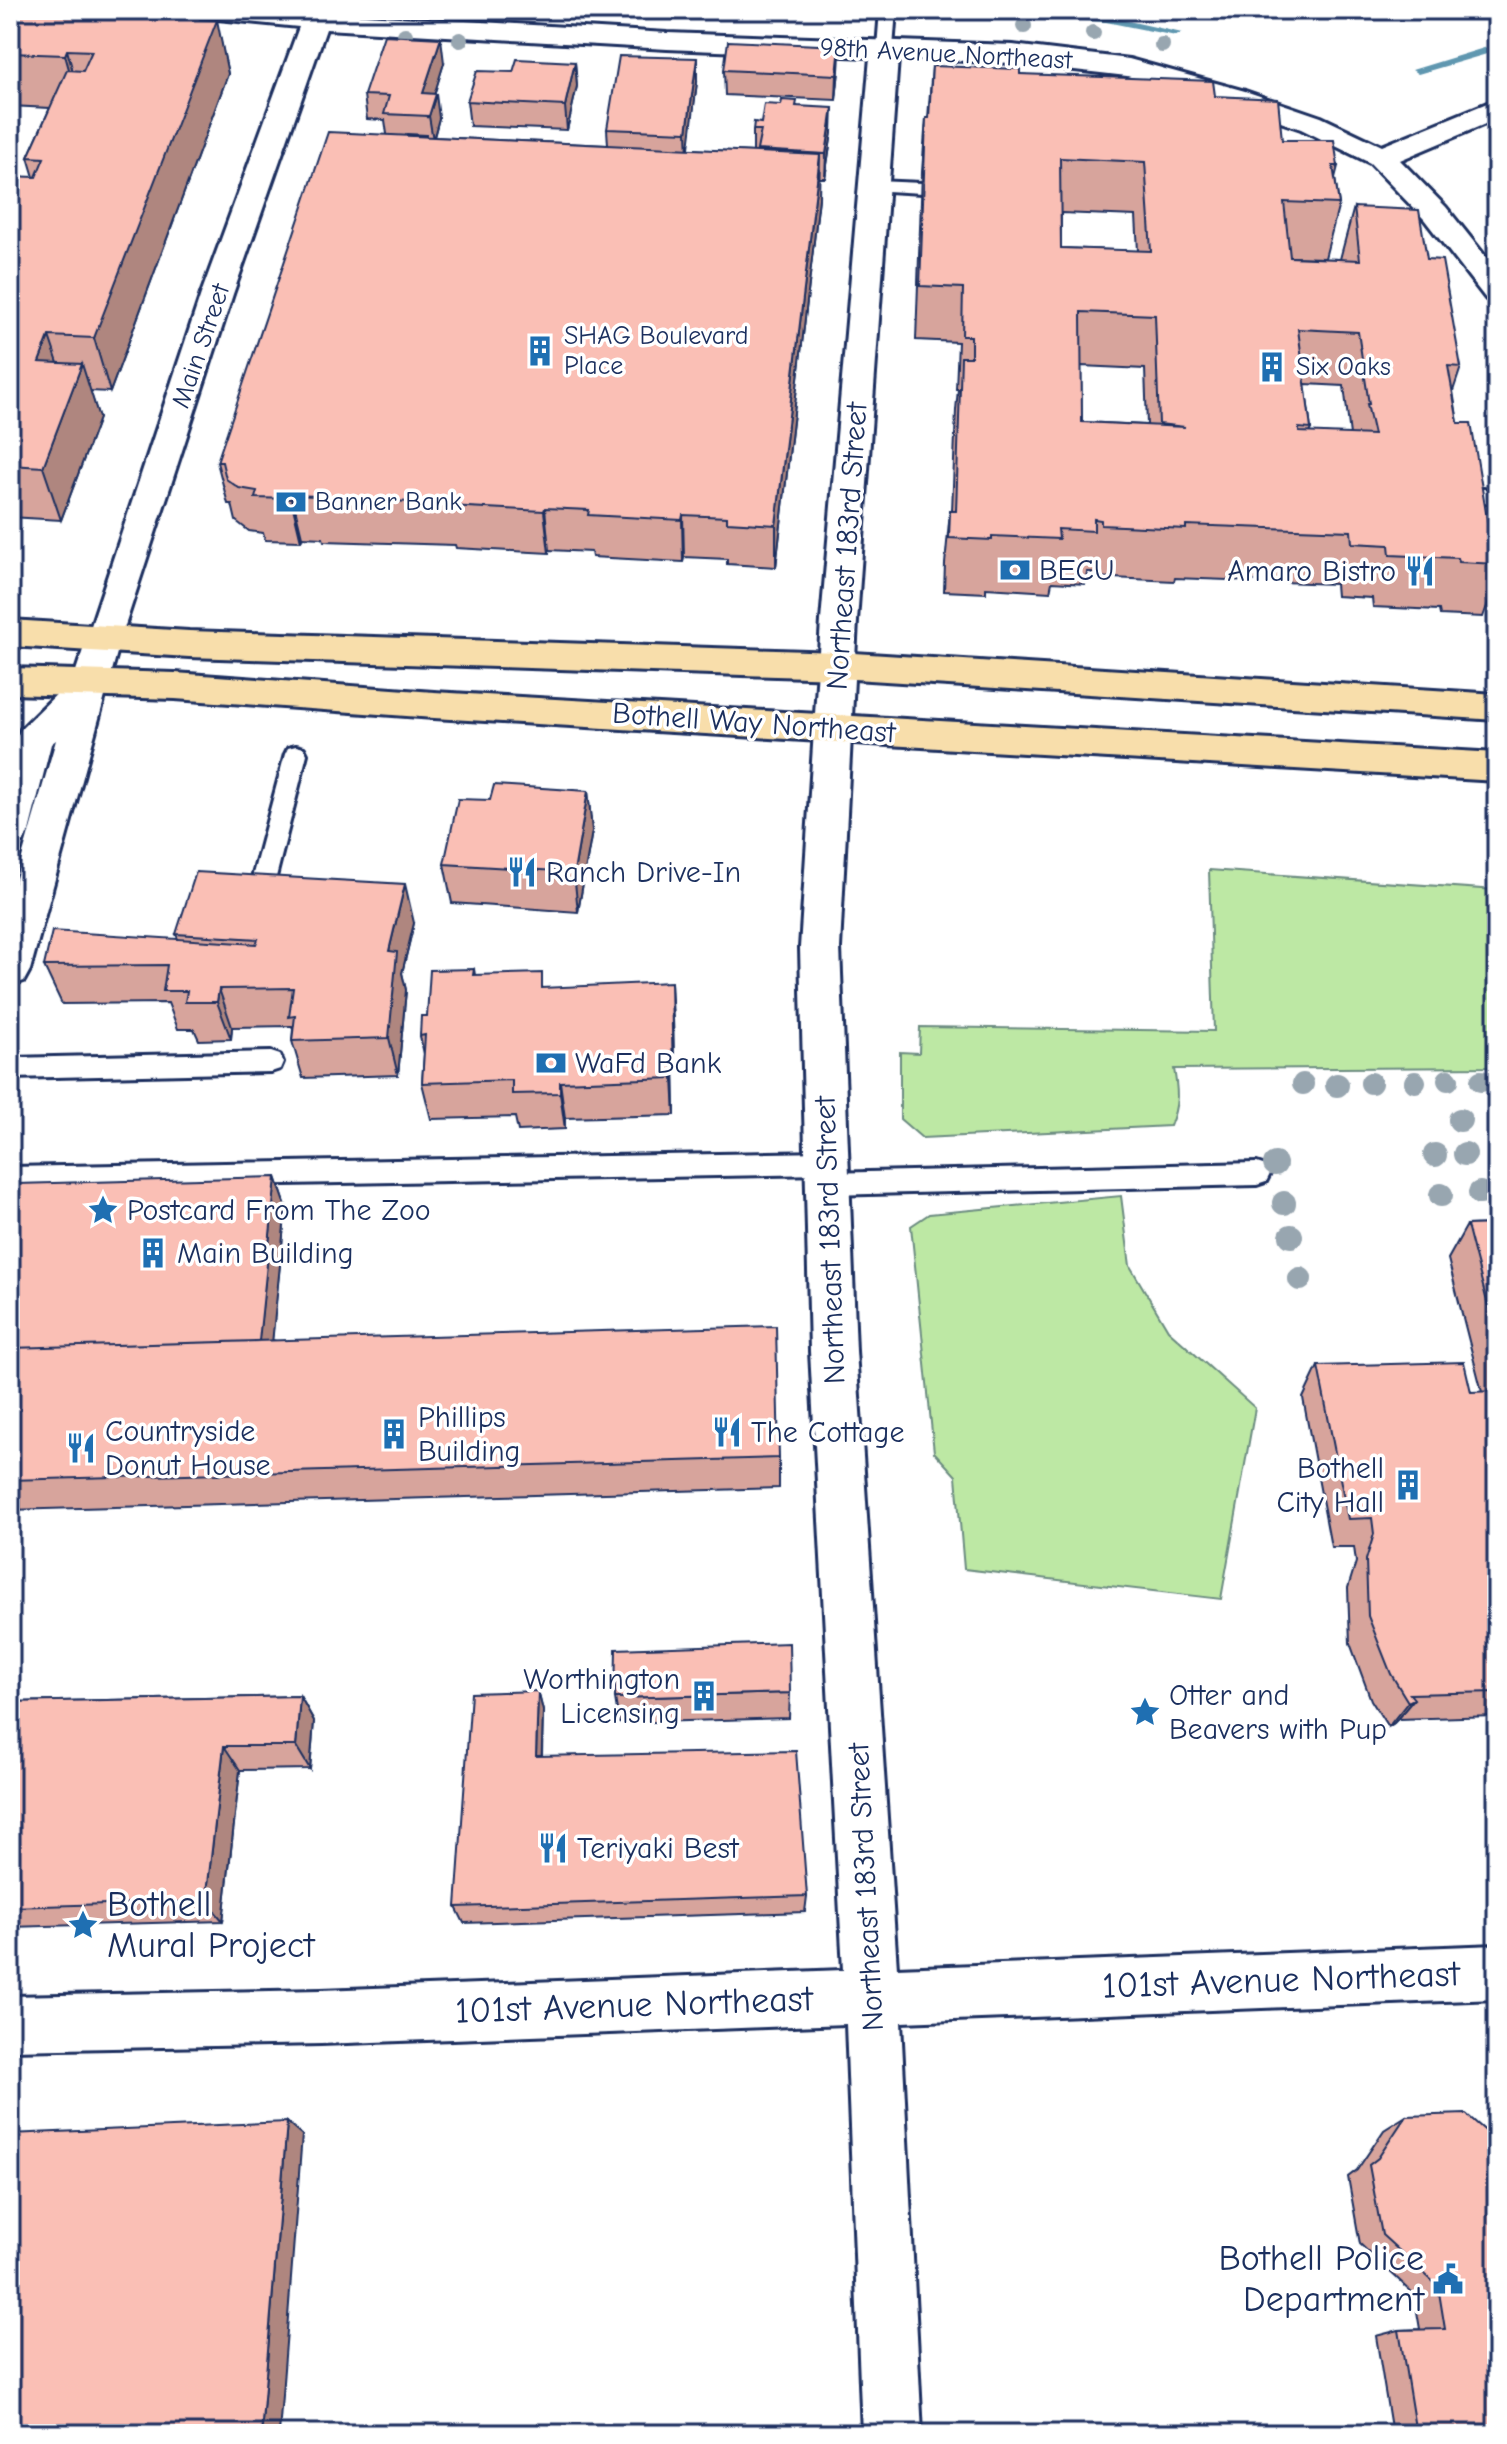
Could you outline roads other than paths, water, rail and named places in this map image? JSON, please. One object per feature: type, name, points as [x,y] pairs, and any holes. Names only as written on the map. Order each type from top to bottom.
[{"type":"main road","name":"Bothell Way Northeast","points":[[10,633],[189,644],[838,665],[1497,707]]},
{"type":"main road","name":"Bothell Way Northeast","points":[[10,681],[175,686],[833,729],[1497,767]]},
{"type":"street","name":"98th Avenue Northeast","points":[[208,10],[667,41],[1013,54],[1129,68],[1235,97],[1311,123],[1381,157]]},
{"type":"street","name":"Main Street","points":[[10,970],[103,638],[217,294],[317,15]]},
{"type":"street","name":"Northeast 183rd Street","points":[[885,48],[839,621],[820,948],[833,1351],[872,1996],[892,2434]]},
{"type":"street","points":[[1497,108],[1381,157],[1435,213],[1497,292]]},
{"type":"street","name":"Main Street","points":[[10,831],[34,739],[89,684]]},
{"type":"street","name":"101st Avenue Northeast","points":[[10,2023],[321,2017],[1497,1972]]},
{"type":"lane","points":[[885,48],[888,10]]},
{"type":"lane","points":[[876,186],[922,188]]},
{"type":"lane","points":[[1455,494],[1497,497]]},
{"type":"lane","points":[[261,889],[296,754]]},
{"type":"lane","points":[[10,1068],[271,1062]]},
{"type":"lane","points":[[10,1178],[1257,1174]]},
{"type":"waterway","points":[[992,10],[1106,19],[1176,33]]},
{"type":"waterway","points":[[1418,70],[1497,47]]},
{"type":"place","name":"SHAG Boulevard Place","points":[[540,351]]},
{"type":"place","name":"Six Oaks","points":[[1272,367]]},
{"type":"place","name":"Banner Bank","points":[[291,502]]},
{"type":"place","name":"BECU","points":[[1015,570]]},
{"type":"place","name":"Amaro Bistro","points":[[1420,571]]},
{"type":"place","name":"Ranch Drive-In","points":[[522,872]]},
{"type":"place","name":"WaFd Bank","points":[[551,1063]]},
{"type":"place","name":"Postcard From The Zoo","points":[[103,1210]]},
{"type":"place","name":"Main Building","points":[[153,1253]]},
{"type":"place","name":"The Cottage","points":[[727,1432]]},
{"type":"place","name":"Phillips Building","points":[[394,1434]]},
{"type":"place","name":"Countryside Donut House","points":[[81,1448]]},
{"type":"place","name":"Bothell City Hall","points":[[1408,1485]]},
{"type":"place","name":"Worthington Licensing","points":[[704,1696]]},
{"type":"place","name":"Otter and Beavers with Pup","points":[[1145,1712]]},
{"type":"place","name":"Teriyaki Best","points":[[553,1848]]},
{"type":"place","name":"Bothell Mural Project","points":[[83,1925]]},
{"type":"place","name":"Bothell Police Department","points":[[1448,2279]]}]
